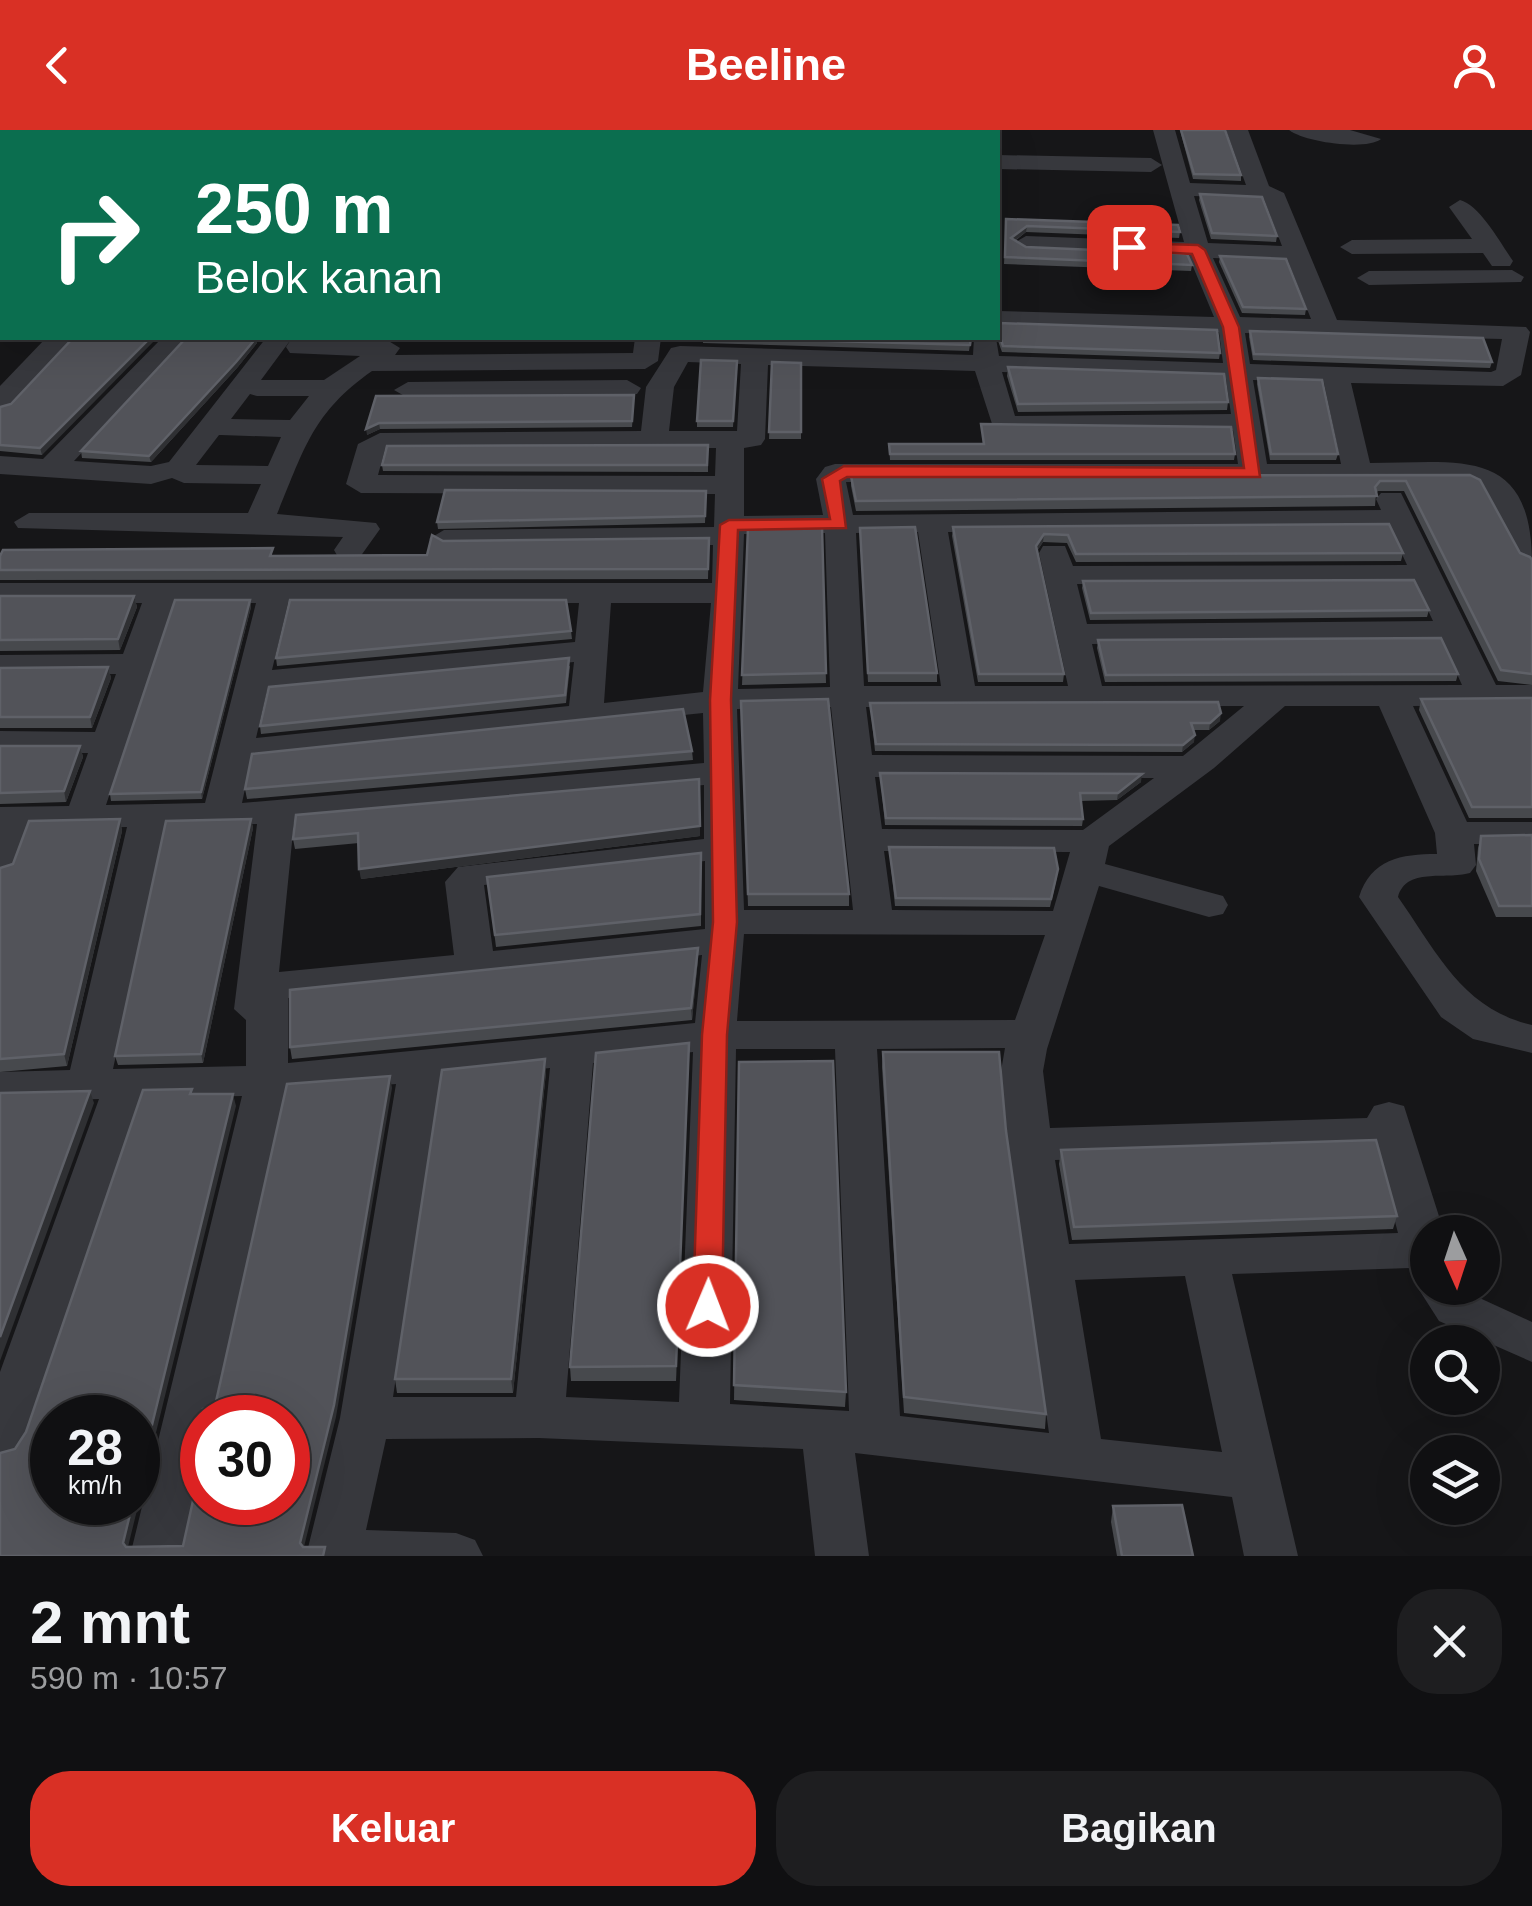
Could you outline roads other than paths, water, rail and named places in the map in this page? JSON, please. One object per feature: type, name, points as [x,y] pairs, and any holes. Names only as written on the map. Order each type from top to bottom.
[{"type":"street","points":[[1164,130],[1198,250],[1231,327],[1254,473]]},
{"type":"street","points":[[1237,130],[1259,190]]},
{"type":"street","points":[[1300,130],[1370,139]]},
{"type":"street","points":[[1118,138],[1123,165]]},
{"type":"street","points":[[1000,162],[1151,165]]},
{"type":"street","points":[[1179,189],[1259,190],[1277,197],[1328,330]]},
{"type":"street","points":[[654,440],[660,387],[681,346],[756,356],[986,350],[1240,372],[1494,380],[1520,376],[1507,299],[1490,246],[1460,206]]},
{"type":"street","points":[[1026,244],[1300,254]]},
{"type":"street","points":[[1352,247],[1490,246]]},
{"type":"street","points":[[1369,278],[1507,299]]},
{"type":"street","points":[[1000,319],[1328,330],[1507,299]]},
{"type":"street","points":[[3,394],[58,340]]},
{"type":"street","points":[[52,466],[174,340]]},
{"type":"street","points":[[0,465],[150,474],[179,468],[280,340],[384,350],[646,350]]},
{"type":"street","points":[[259,522],[298,429],[330,388],[384,350]]},
{"type":"street","points":[[986,350],[1002,423],[1007,425],[1249,422]]},
{"type":"street","points":[[726,485],[361,484],[372,444],[380,441],[730,441],[754,435],[756,356]]},
{"type":"street","points":[[1336,375],[1369,474],[1401,519],[1453,631],[1511,695],[1532,726]]},
{"type":"street","points":[[408,390],[660,387]]},
{"type":"street","points":[[257,388],[330,388]]},
{"type":"street","points":[[220,427],[298,429]]},
{"type":"street","points":[[704,1422],[714,1035],[724,931],[720,700],[728,593],[726,485],[730,441]]},
{"type":"street","points":[[874,922],[848,694],[840,524],[831,479],[839,472],[1486,476],[1532,555]]},
{"type":"street","points":[[1032,472],[1048,522],[1088,696]]},
{"type":"street","points":[[184,474],[279,475]]},
{"type":"street","points":[[105,522],[128,484]]},
{"type":"street","points":[[444,539],[931,522],[1401,519]]},
{"type":"street","points":[[29,522],[259,522],[365,528],[349,550]]},
{"type":"street","points":[[931,522],[960,696]]},
{"type":"street","points":[[1059,575],[1428,574]]},
{"type":"street","points":[[0,593],[160,592],[271,605],[500,593],[728,593]]},
{"type":"street","points":[[82,818],[160,592]]},
{"type":"street","points":[[586,714],[596,592]]},
{"type":"street","points":[[220,816],[271,605]]},
{"type":"street","points":[[1072,634],[1453,631]]},
{"type":"street","points":[[254,682],[593,650]]},
{"type":"street","points":[[0,665],[134,664]]},
{"type":"street","points":[[237,751],[720,700],[848,694],[1274,698],[1511,695]]},
{"type":"street","points":[[1392,697],[1454,832],[1456,865],[1398,867],[1383,880],[1378,897],[1456,1007],[1488,1029],[1532,1039]]},
{"type":"street","points":[[1078,1455],[1030,1146],[1022,1071],[1030,1034],[1070,923],[1088,856],[1274,698]]},
{"type":"street","points":[[0,742],[108,743]]},
{"type":"street","points":[[859,766],[1191,767]]},
{"type":"street","points":[[0,866],[6,818],[277,814],[724,772]]},
{"type":"street","points":[[258,1081],[277,814]]},
{"type":"street","points":[[0,1443],[107,1085],[148,818]]},
{"type":"street","points":[[1454,832],[1532,833]]},
{"type":"street","points":[[866,840],[1088,856],[1209,905]]},
{"type":"street","points":[[476,964],[464,882],[472,875],[724,848]]},
{"type":"street","points":[[157,1556],[258,1081],[267,986],[476,964],[724,931],[874,922],[1070,923]]},
{"type":"street","points":[[0,1087],[258,1081],[420,1068],[714,1035],[1030,1034]]},
{"type":"street","points":[[842,1556],[851,1431],[855,1036]]},
{"type":"street","points":[[538,1418],[573,1051]]},
{"type":"street","points":[[420,1068],[366,1418],[333,1554],[456,1556]]},
{"type":"street","points":[[1030,1146],[1391,1125],[1417,1215]]},
{"type":"street","points":[[1046,1263],[1206,1258],[1410,1264]]},
{"type":"street","points":[[1206,1258],[1271,1556]]},
{"type":"street","points":[[1454,1305],[1532,1344]]},
{"type":"street","points":[[366,1418],[704,1422],[851,1431],[1252,1477]]}]
